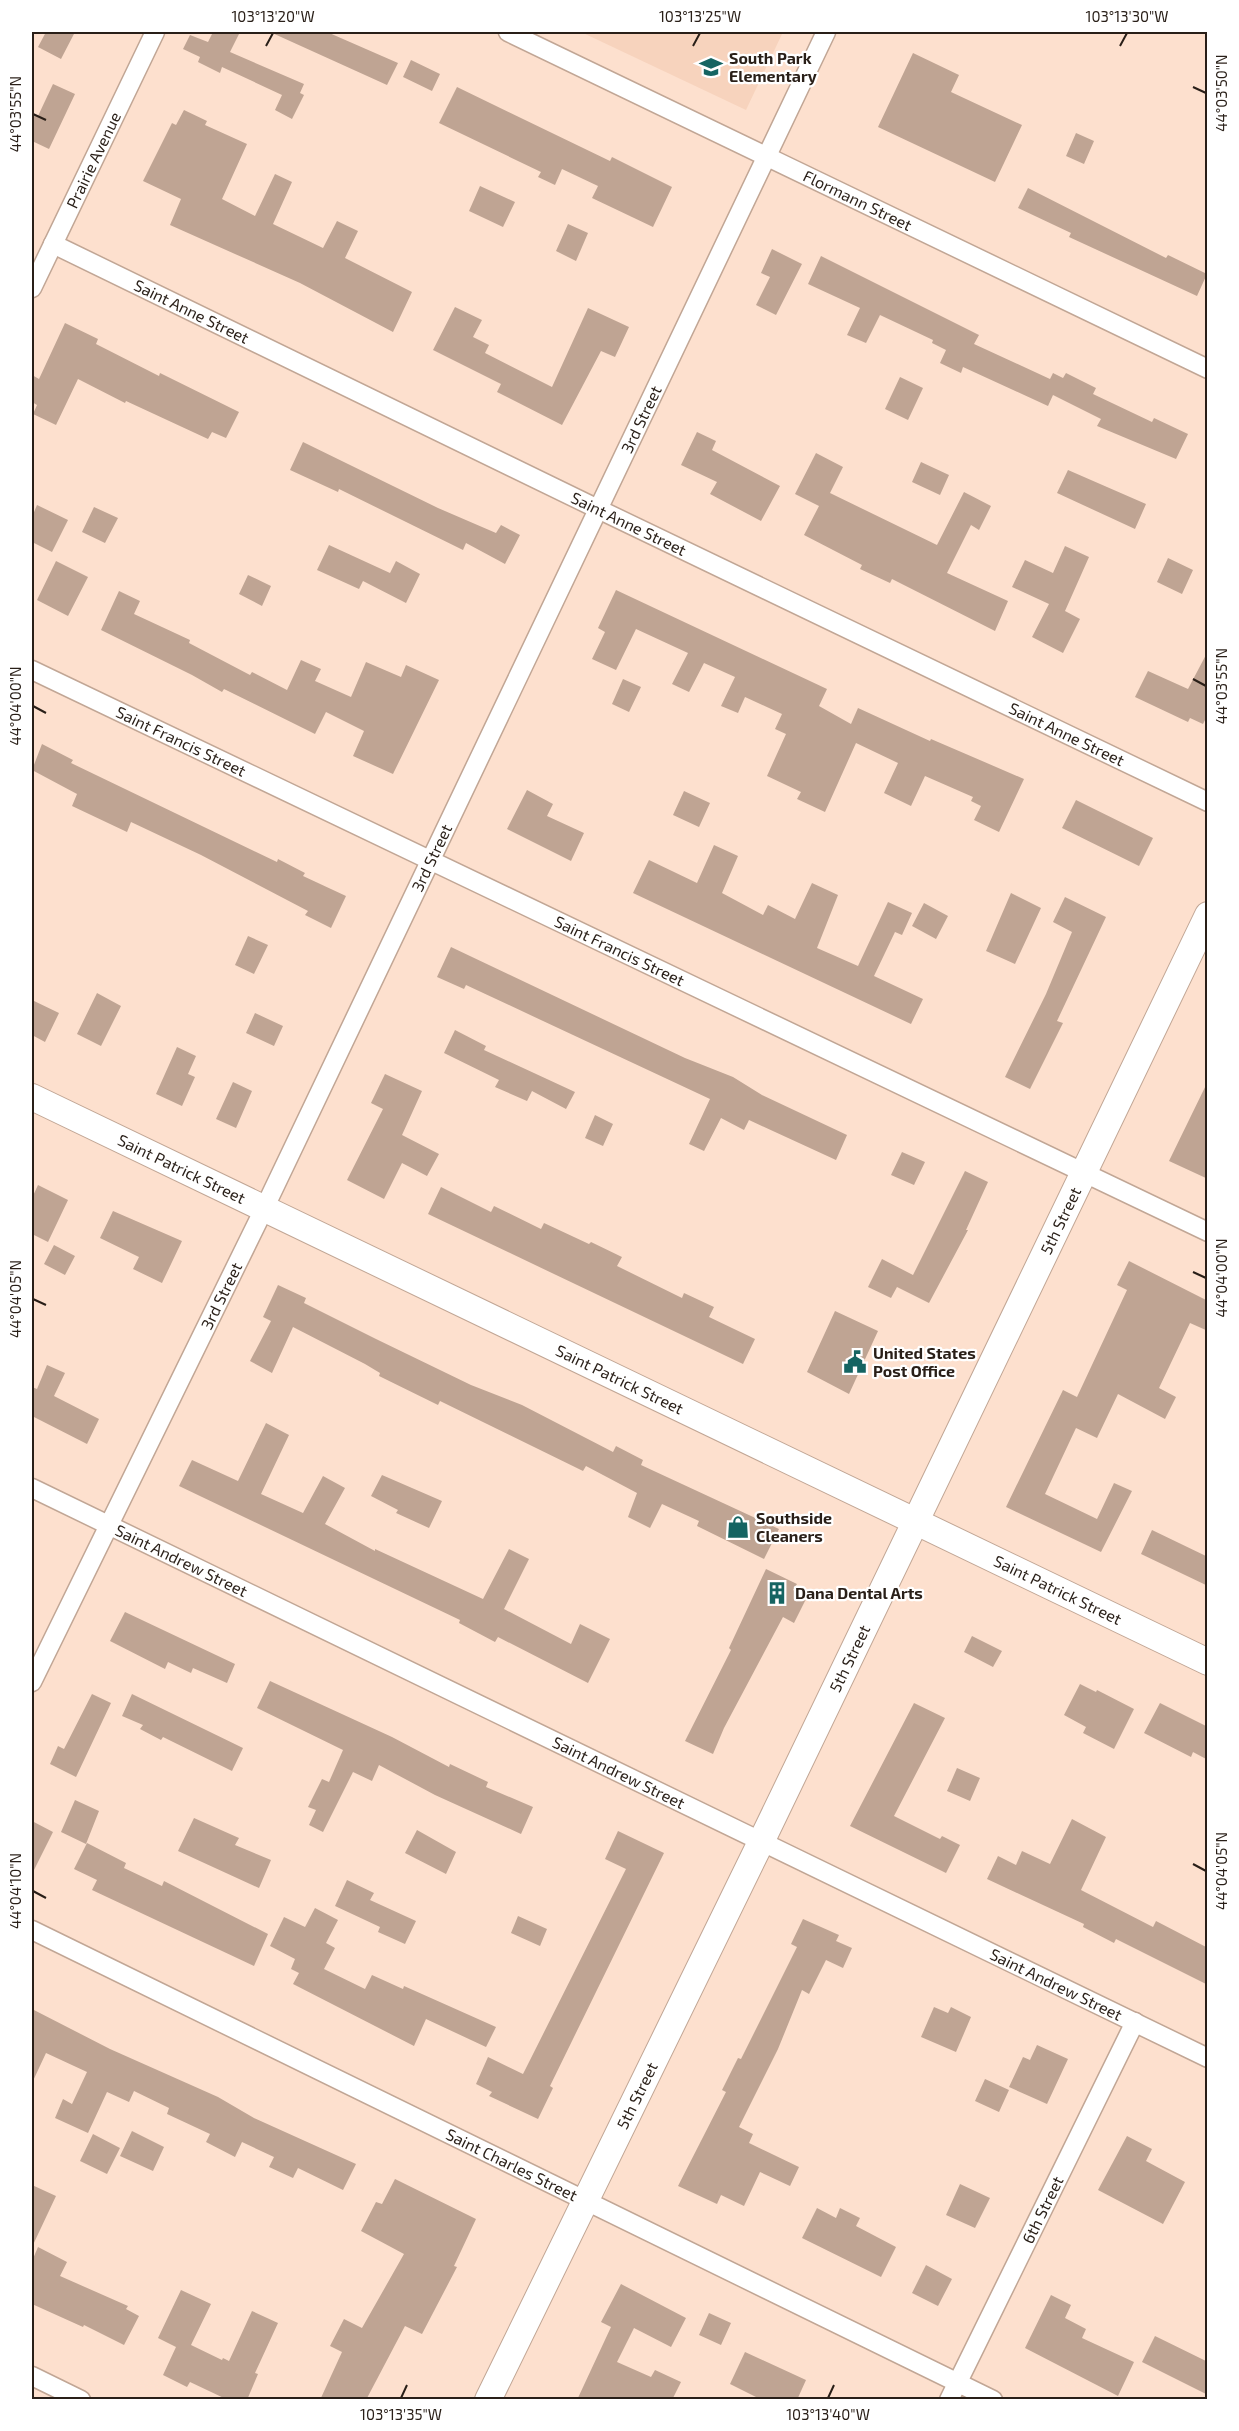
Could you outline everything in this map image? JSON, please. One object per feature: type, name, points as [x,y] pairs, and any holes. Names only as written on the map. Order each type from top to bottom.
[{"type":"main road","name":"5th Street","points":[[488,2400],[762,1840],[1208,915]]},
{"type":"main road","name":"Saint Patrick Street","points":[[32,1097],[1208,1662]]},
{"type":"street","name":"Prairie Avenue","points":[[32,283],[155,32]]},
{"type":"street","name":"Flormann Street","points":[[508,32],[1208,369]]},
{"type":"street","name":"3rd Street","points":[[32,1682],[107,1524],[264,1209],[826,32]]},
{"type":"street","name":"Saint Anne Street","points":[[53,244],[1208,802]]},
{"type":"street","name":"Saint Francis Street","points":[[32,670],[429,862],[1208,1232]]},
{"type":"street","name":"Saint Andrew Street","points":[[32,1488],[1208,2058]]},
{"type":"street","name":"Saint Charles Street","points":[[32,1930],[993,2400]]},
{"type":"street","name":"6th Street","points":[[949,2400],[1135,2022]]},
{"type":"street","points":[[32,2376],[81,2400]]},
{"type":"shaded area","name":"South Park Elementary","points":[[581,32],[783,32],[746,110]]},
{"type":"building","points":[[46,32],[75,32],[61,59],[38,47]]},
{"type":"building","points":[[213,32],[240,32],[230,52],[304,84],[300,93],[304,95],[292,119],[275,110],[282,95],[222,67],[220,73],[198,62],[200,57],[183,49],[190,35],[208,42]]},
{"type":"building","points":[[270,32],[327,32],[398,63],[387,85]]},
{"type":"building","points":[[913,53],[959,75],[951,92],[1022,125],[995,182],[878,127]]},
{"type":"building","points":[[411,60],[440,74],[432,91],[403,77]]},
{"type":"building","points":[[53,84],[75,94],[49,149],[32,141],[32,113],[38,116]]},
{"type":"building","points":[[457,87],[610,161],[612,157],[672,187],[653,227],[592,198],[598,186],[562,169],[555,185],[538,177],[541,172],[439,123]]},
{"type":"building","points":[[184,110],[207,121],[205,125],[247,144],[222,199],[255,216],[275,174],[292,182],[273,224],[323,248],[337,221],[358,231],[345,258],[412,292],[393,332],[300,283],[170,225],[181,199],[143,181],[172,123],[176,125]]},
{"type":"building","points":[[1076,133],[1094,141],[1084,164],[1066,156]]},
{"type":"building","points":[[480,186],[515,202],[503,227],[469,211]]},
{"type":"building","points":[[1028,188],[1166,258],[1168,255],[1207,274],[1197,296],[1069,237],[1071,233],[1018,208]]},
{"type":"building","points":[[568,224],[588,233],[576,261],[556,251]]},
{"type":"building","points":[[772,249],[802,264],[776,315],[756,305],[770,277],[761,273]]},
{"type":"building","points":[[821,256],[979,335],[974,344],[1050,379],[1053,373],[1063,378],[1066,373],[1096,388],[1093,394],[1152,422],[1154,418],[1188,434],[1176,459],[1097,426],[1101,419],[1053,395],[1048,406],[963,367],[961,373],[940,363],[946,350],[932,343],[933,340],[880,315],[866,343],[847,335],[860,308],[808,284]]},
{"type":"building","points":[[455,307],[482,320],[473,337],[489,345],[485,353],[552,387],[588,308],[629,327],[615,357],[601,351],[562,425],[497,392],[501,384],[433,350]]},
{"type":"building","points":[[65,323],[98,339],[96,344],[159,376],[160,373],[239,412],[226,438],[212,432],[208,439],[126,401],[125,403],[78,379],[56,425],[33,414],[37,405],[32,402],[32,375],[39,379]]},
{"type":"building","points":[[900,377],[923,388],[908,420],[885,409]]},
{"type":"building","points":[[697,432],[716,441],[712,450],[780,486],[761,521],[710,494],[717,482],[681,465]]},
{"type":"building","points":[[303,442],[438,508],[496,533],[501,525],[520,535],[505,564],[466,543],[463,550],[339,489],[338,492],[290,470]]},
{"type":"building","points":[[816,453],[843,467],[830,493],[937,545],[964,492],[991,506],[979,530],[971,525],[947,573],[1008,601],[995,631],[892,579],[890,583],[860,569],[862,565],[804,535],[819,506],[795,494]]},
{"type":"building","points":[[921,462],[949,475],[940,495],[912,482]]},
{"type":"building","points":[[1068,470],[1146,504],[1135,529],[1057,493]]},
{"type":"building","points":[[37,505],[68,520],[52,552],[32,542],[32,517]]},
{"type":"building","points":[[94,507],[118,518],[105,543],[82,532]]},
{"type":"building","points":[[329,545],[390,573],[396,561],[420,574],[406,603],[363,581],[359,589],[317,570]]},
{"type":"building","points":[[1065,546],[1089,557],[1065,611],[1080,619],[1063,653],[1032,637],[1049,604],[1012,587],[1025,560],[1053,573]]},
{"type":"building","points":[[1168,558],[1193,570],[1182,594],[1157,582]]},
{"type":"building","points":[[56,561],[88,577],[68,616],[37,600]]},
{"type":"building","points":[[248,575],[271,586],[262,606],[239,594]]},
{"type":"building","points":[[616,590],[827,689],[819,706],[851,724],[858,708],[930,741],[931,739],[1024,779],[999,832],[974,820],[981,806],[971,801],[973,797],[925,776],[911,806],[884,793],[898,763],[856,743],[825,812],[797,799],[801,792],[767,776],[786,734],[775,729],[782,714],[745,697],[738,713],[721,706],[735,677],[704,663],[689,692],[672,684],[688,653],[636,629],[616,670],[592,659],[605,632],[598,628]]},
{"type":"building","points":[[119,591],[140,601],[134,614],[190,640],[189,643],[250,675],[252,672],[287,690],[301,660],[321,669],[315,681],[351,697],[366,662],[401,677],[406,665],[439,680],[393,774],[353,756],[364,731],[326,712],[315,734],[224,689],[222,692],[101,630]]},
{"type":"building","points":[[1208,651],[1208,714],[1203,724],[1190,718],[1188,722],[1135,697],[1148,671],[1188,689]]},
{"type":"building","points":[[623,679],[641,687],[629,712],[612,704]]},
{"type":"building","points":[[42,744],[73,760],[71,763],[277,862],[278,859],[305,873],[303,876],[346,896],[331,928],[305,915],[308,911],[201,855],[131,822],[127,832],[72,806],[77,794],[32,770]]},
{"type":"building","points":[[527,790],[553,804],[547,816],[584,833],[571,861],[507,829]]},
{"type":"building","points":[[684,791],[710,803],[699,827],[673,815]]},
{"type":"building","points":[[1076,800],[1153,838],[1139,866],[1062,828]]},
{"type":"building","points":[[714,845],[738,856],[722,893],[763,915],[768,905],[795,919],[812,883],[838,895],[817,948],[858,966],[888,902],[912,913],[902,935],[895,932],[874,976],[923,999],[911,1024],[633,893],[649,860],[697,883]]},
{"type":"building","points":[[1011,893],[1041,908],[1015,964],[986,951]]},
{"type":"building","points":[[1065,897],[1106,917],[1057,1021],[1063,1023],[1030,1089],[1005,1077],[1046,994],[1072,932],[1053,922]]},
{"type":"building","points":[[924,903],[948,916],[936,939],[912,926]]},
{"type":"building","points":[[248,936],[268,945],[254,974],[235,965]]},
{"type":"building","points":[[451,947],[685,1058],[733,1077],[762,1095],[847,1135],[836,1160],[749,1120],[744,1130],[721,1118],[704,1151],[689,1144],[710,1099],[466,985],[464,989],[437,977]]},
{"type":"building","points":[[97,993],[121,1006],[101,1046],[77,1034]]},
{"type":"building","points":[[32,1000],[59,1013],[45,1042],[32,1035]]},
{"type":"building","points":[[255,1013],[283,1026],[274,1046],[246,1033]]},
{"type":"building","points":[[455,1030],[486,1046],[484,1050],[575,1092],[566,1109],[532,1091],[527,1101],[495,1087],[499,1080],[444,1053]]},
{"type":"building","points":[[177,1047],[196,1056],[188,1074],[195,1077],[182,1106],[156,1094]]},
{"type":"building","points":[[385,1074],[422,1091],[402,1135],[439,1154],[427,1176],[402,1163],[384,1199],[347,1180],[383,1109],[371,1103]]},
{"type":"building","points":[[1208,1081],[1208,1179],[1169,1161]]},
{"type":"building","points":[[233,1082],[252,1091],[236,1128],[216,1119]]},
{"type":"building","points":[[595,1115],[613,1124],[603,1146],[585,1138]]},
{"type":"building","points":[[902,1152],[925,1162],[914,1185],[891,1175]]},
{"type":"building","points":[[965,1171],[988,1182],[966,1230],[968,1230],[929,1303],[897,1287],[891,1298],[868,1287],[882,1259],[913,1275]]},
{"type":"building","points":[[38,1185],[68,1200],[48,1242],[32,1234],[32,1198]]},
{"type":"building","points":[[441,1187],[491,1212],[494,1206],[541,1229],[544,1223],[589,1244],[591,1242],[622,1257],[617,1266],[682,1298],[684,1293],[714,1307],[709,1317],[755,1339],[743,1364],[428,1214]]},
{"type":"building","points":[[113,1211],[182,1241],[162,1283],[133,1269],[139,1257],[100,1238]]},
{"type":"building","points":[[54,1245],[75,1256],[65,1275],[44,1264]]},
{"type":"building","points":[[1129,1261],[1208,1301],[1208,1331],[1190,1323],[1159,1388],[1176,1397],[1165,1419],[1118,1394],[1097,1438],[1076,1428],[1045,1494],[1097,1519],[1114,1483],[1132,1491],[1101,1552],[1006,1507],[1063,1390],[1077,1397],[1127,1290],[1117,1285]]},
{"type":"building","points":[[278,1285],[306,1298],[304,1303],[376,1339],[471,1385],[522,1405],[613,1452],[616,1446],[643,1460],[641,1465],[779,1529],[764,1559],[697,1526],[699,1521],[662,1504],[650,1528],[628,1517],[637,1493],[586,1466],[583,1471],[440,1401],[438,1405],[379,1376],[380,1373],[365,1364],[293,1327],[272,1373],[250,1361],[271,1321],[263,1317]]},
{"type":"building","points":[[835,1311],[878,1331],[849,1394],[807,1372]]},
{"type":"building","points":[[47,1365],[65,1373],[54,1396],[99,1419],[87,1444],[32,1416],[32,1387],[37,1389]]},
{"type":"building","points":[[266,1423],[289,1435],[261,1494],[303,1513],[323,1476],[345,1488],[325,1524],[375,1551],[375,1549],[483,1599],[509,1549],[529,1559],[504,1609],[571,1644],[580,1624],[610,1639],[588,1683],[498,1637],[495,1642],[459,1623],[460,1620],[179,1486],[192,1460],[238,1481]]},
{"type":"building","points":[[382,1475],[442,1501],[429,1528],[396,1513],[398,1510],[371,1496]]},
{"type":"building","points":[[1152,1530],[1208,1557],[1208,1586],[1141,1554]]},
{"type":"building","points":[[766,1569],[797,1584],[793,1590],[807,1597],[794,1623],[783,1617],[724,1728],[713,1754],[685,1741],[731,1650],[729,1648]]},
{"type":"building","points":[[125,1612],[235,1664],[227,1683],[193,1668],[191,1673],[168,1662],[165,1669],[110,1641]]},
{"type":"building","points":[[972,1636],[1002,1651],[993,1667],[964,1652]]},
{"type":"building","points":[[270,1681],[392,1737],[449,1767],[450,1764],[488,1782],[486,1787],[533,1807],[521,1834],[435,1795],[379,1765],[372,1781],[353,1772],[323,1832],[309,1825],[316,1810],[308,1807],[322,1779],[329,1782],[343,1750],[257,1708]]},
{"type":"building","points":[[1080,1684],[1134,1709],[1114,1749],[1083,1733],[1086,1727],[1064,1715]]},
{"type":"building","points":[[92,1694],[111,1703],[76,1777],[50,1764],[58,1746],[64,1749]]},
{"type":"building","points":[[132,1694],[243,1748],[232,1771],[163,1737],[161,1740],[140,1729],[143,1725],[122,1716]]},
{"type":"building","points":[[914,1703],[945,1718],[894,1816],[940,1839],[942,1836],[960,1845],[946,1873],[850,1826]]},
{"type":"building","points":[[1160,1703],[1208,1727],[1208,1760],[1193,1752],[1191,1757],[1144,1733]]},
{"type":"building","points":[[957,1768],[980,1778],[970,1801],[947,1791]]},
{"type":"building","points":[[75,1800],[99,1811],[86,1844],[61,1832]]},
{"type":"building","points":[[194,1818],[239,1838],[235,1845],[271,1860],[259,1888],[178,1851]]},
{"type":"building","points":[[1072,1819],[1106,1837],[1081,1890],[1153,1927],[1156,1921],[1208,1948],[1208,1985],[1116,1939],[1114,1943],[1083,1927],[1084,1924],[987,1879],[998,1856],[1016,1865],[1022,1851],[1050,1864]]},
{"type":"building","points":[[32,1821],[53,1832],[32,1874]]},
{"type":"building","points":[[417,1830],[456,1852],[446,1874],[405,1853]]},
{"type":"building","points":[[618,1831],[664,1853],[550,2086],[553,2088],[538,2119],[489,2096],[492,2092],[476,2084],[488,2057],[523,2074],[626,1869],[605,1859]]},
{"type":"building","points":[[87,1843],[126,1863],[124,1868],[162,1886],[164,1881],[268,1934],[254,1966],[92,1890],[97,1880],[74,1869]]},
{"type":"building","points":[[347,1880],[374,1893],[370,1900],[416,1921],[405,1944],[378,1932],[380,1927],[335,1906]]},
{"type":"building","points":[[315,1908],[338,1920],[326,1943],[335,1948],[324,1969],[365,1989],[372,1975],[403,1989],[404,1986],[496,2027],[486,2047],[426,2019],[414,2046],[293,1984],[299,1973],[291,1969],[295,1959],[270,1946],[284,1917],[305,1927]]},
{"type":"building","points":[[518,1916],[547,1929],[540,1946],[511,1933]]},
{"type":"building","points":[[803,1919],[839,1935],[836,1941],[852,1948],[843,1968],[826,1960],[809,1994],[802,1990],[778,2049],[739,2127],[753,2134],[749,2143],[799,2167],[790,2186],[760,2172],[744,2206],[721,2195],[717,2204],[678,2186],[726,2092],[722,2090],[738,2058],[741,2059],[797,1947],[791,1944]]},
{"type":"building","points":[[934,2007],[948,2013],[951,2007],[971,2017],[956,2052],[921,2037]]},
{"type":"building","points":[[32,2009],[110,2049],[218,2097],[254,2118],[356,2164],[343,2190],[298,2168],[293,2178],[269,2167],[274,2157],[242,2142],[235,2157],[206,2142],[210,2134],[167,2114],[169,2108],[134,2091],[129,2102],[107,2092],[88,2133],[55,2118],[63,2099],[72,2104],[87,2072],[46,2053],[32,2083]]},
{"type":"building","points":[[1037,2045],[1068,2059],[1047,2104],[1009,2087],[1023,2057],[1030,2060]]},
{"type":"building","points":[[985,2079],[1009,2090],[999,2112],[975,2101]]},
{"type":"building","points":[[132,2131],[164,2147],[153,2171],[120,2156]]},
{"type":"building","points":[[93,2134],[120,2148],[107,2174],[80,2161]]},
{"type":"building","points":[[1127,2136],[1152,2149],[1146,2161],[1185,2182],[1163,2224],[1098,2190]]},
{"type":"building","points":[[395,2179],[476,2219],[454,2266],[457,2267],[422,2334],[405,2326],[366,2400],[320,2400],[342,2352],[330,2346],[344,2319],[362,2328],[404,2254],[361,2231],[376,2202],[382,2204]]},
{"type":"building","points":[[960,2184],[990,2198],[975,2228],[946,2215]]},
{"type":"building","points":[[32,2185],[56,2196],[32,2247]]},
{"type":"building","points":[[817,2208],[836,2218],[840,2208],[860,2218],[856,2226],[896,2247],[881,2277],[802,2238]]},
{"type":"building","points":[[38,2247],[67,2262],[60,2276],[128,2306],[126,2309],[139,2316],[124,2345],[84,2325],[83,2327],[32,2304],[32,2261]]},
{"type":"building","points":[[926,2265],[952,2279],[938,2306],[912,2293]]},
{"type":"building","points":[[621,2284],[686,2318],[671,2347],[634,2328],[617,2362],[651,2377],[655,2370],[681,2382],[672,2400],[577,2400],[611,2327],[601,2322]]},
{"type":"building","points":[[181,2290],[211,2304],[191,2345],[222,2360],[223,2358],[229,2361],[252,2311],[278,2323],[255,2373],[258,2374],[247,2400],[228,2400],[190,2382],[187,2387],[163,2375],[176,2347],[158,2338]]},
{"type":"building","points":[[1051,2295],[1071,2305],[1065,2318],[1086,2329],[1082,2338],[1134,2362],[1118,2396],[1025,2348]]},
{"type":"building","points":[[709,2313],[731,2323],[721,2345],[699,2335]]},
{"type":"building","points":[[1155,2336],[1208,2362],[1208,2395],[1142,2362]]},
{"type":"building","points":[[745,2352],[806,2380],[797,2400],[762,2400],[730,2384]]},
{"type":"place","name":"South Park Elementary","points":[[711,67]]},
{"type":"place","name":"United States Post Office","points":[[855,1362]]},
{"type":"place","name":"Southside Cleaners","points":[[738,1527]]},
{"type":"place","name":"Dana Dental Arts","points":[[777,1593]]}]
